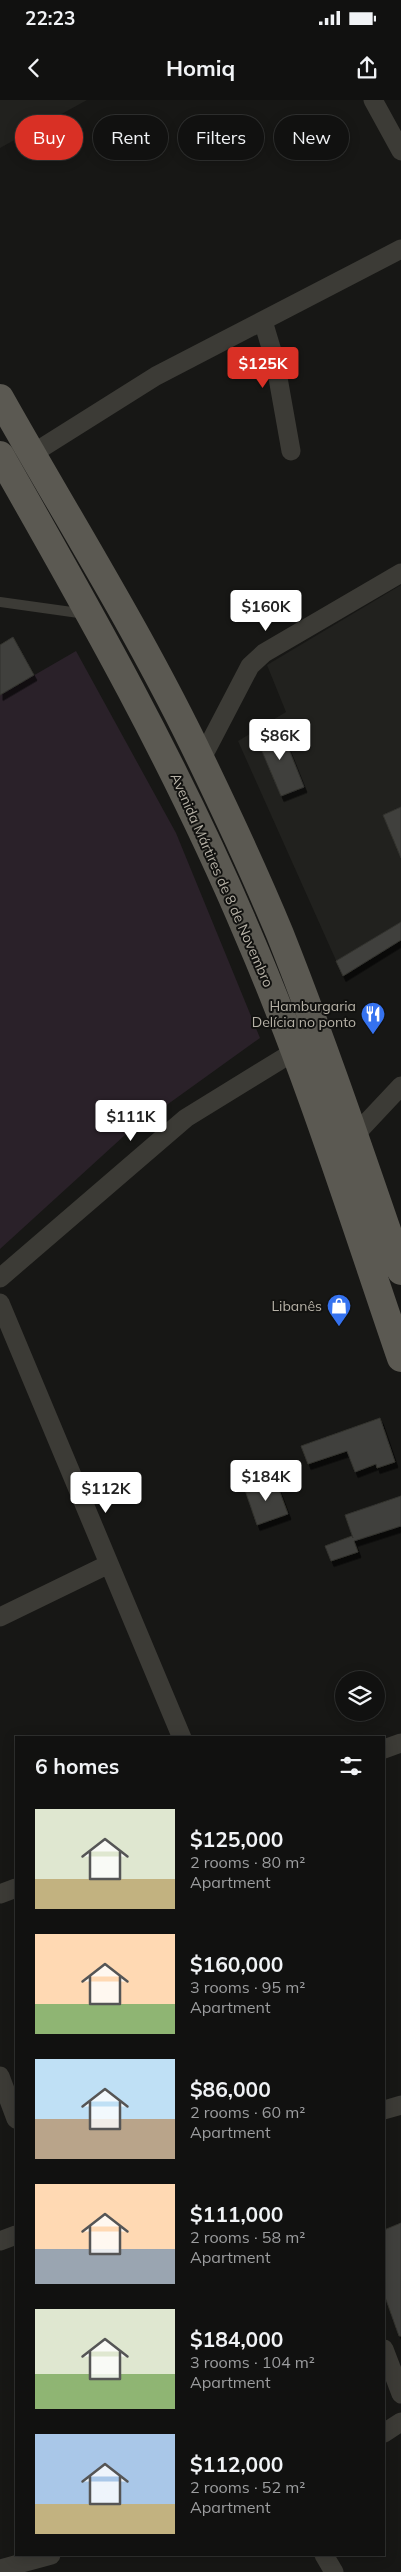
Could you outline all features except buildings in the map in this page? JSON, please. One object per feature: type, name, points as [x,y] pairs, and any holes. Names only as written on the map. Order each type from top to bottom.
[{"type":"main road","name":"Avenida Mártires de 8 de Novembro","points":[[0,398],[120,605],[201,760],[279,932],[401,1271]]},
{"type":"main road","name":"Avenida Mártires de 8 de Novembro","points":[[0,455],[91,615],[159,742],[195,816],[246,930],[295,1051],[401,1358]]},
{"type":"street","points":[[373,100],[401,150]]},
{"type":"street","points":[[32,454],[156,376],[401,250]]},
{"type":"street","points":[[263,321],[275,361],[291,451]]},
{"type":"street","points":[[201,760],[250,666],[264,653],[401,574]]},
{"type":"street","points":[[0,1278],[186,1118],[295,1051]]},
{"type":"street","points":[[354,1136],[401,1088]]},
{"type":"street","points":[[0,1303],[181,1736]]},
{"type":"street","points":[[0,1617],[109,1564]]},
{"type":"street","points":[[385,1749],[401,1743]]},
{"type":"street","points":[[0,1894],[15,1888]]},
{"type":"street","points":[[0,2076],[15,2116]]},
{"type":"street","points":[[385,2110],[401,2105]]},
{"type":"street","points":[[0,2241],[15,2235]]},
{"type":"street","points":[[385,2352],[401,2394]]},
{"type":"street","points":[[385,2432],[401,2422]]},
{"type":"street","points":[[325,2556],[334,2572]]},
{"type":"street","points":[[0,2569],[46,2562]]},
{"type":"lane","points":[[0,602],[91,615]]},
{"type":"shaded area","points":[[0,100],[87,100],[60,115],[15,115],[15,140],[0,148]]},
{"type":"shaded area","points":[[401,585],[401,940],[343,976],[238,741],[286,712],[267,665]]},
{"type":"shaded area","points":[[76,651],[176,833],[260,1038],[125,1135],[0,1249],[0,695]]},
{"type":"place","name":"Hamburgaria Delícia no ponto","points":[[373,1035]]},
{"type":"place","name":"Libanês","points":[[339,1327]]}]
